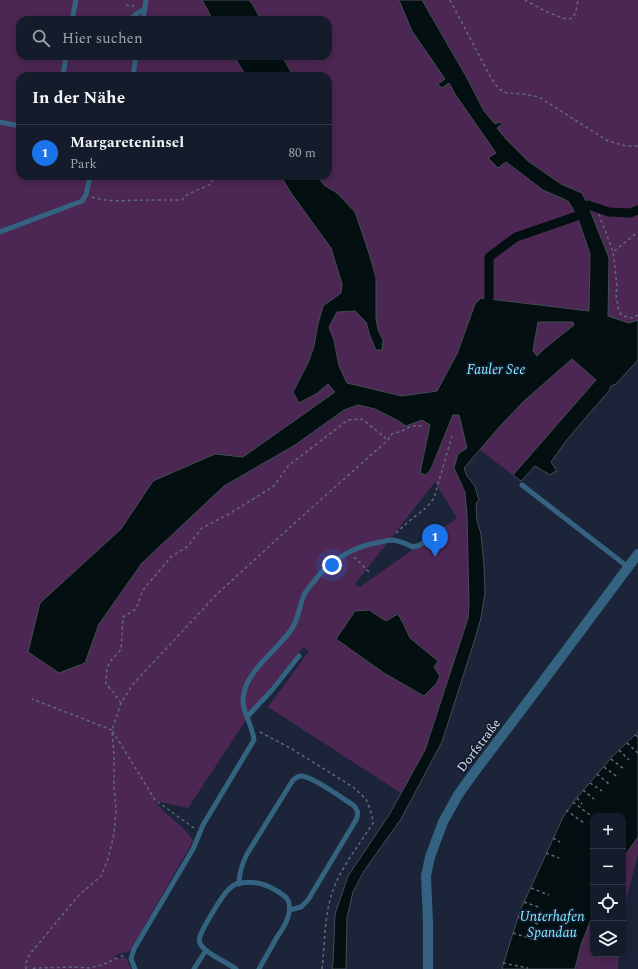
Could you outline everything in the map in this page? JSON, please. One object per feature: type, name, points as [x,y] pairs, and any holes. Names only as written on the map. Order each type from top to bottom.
[{"type":"street","name":"Dorfstraße","points":[[428,969],[426,876],[430,857],[443,822],[458,795],[473,774],[638,554]]},
{"type":"lane","points":[[73,16],[76,0]]},
{"type":"lane","points":[[144,16],[146,0]]},
{"type":"lane","points":[[134,16],[145,9]]},
{"type":"lane","points":[[64,72],[65,60]]},
{"type":"lane","points":[[134,72],[135,60]]},
{"type":"lane","points":[[0,122],[16,125]]},
{"type":"lane","points":[[0,232],[82,201],[86,194],[89,180]]},
{"type":"lane","points":[[522,485],[628,567]]},
{"type":"lane","points":[[136,969],[131,959],[134,949],[193,849],[203,825],[254,740],[254,733],[247,717],[244,701],[244,692],[248,682],[259,665],[292,630],[305,594],[312,583],[331,563],[348,552],[372,543],[389,540],[403,542],[413,547],[420,545],[442,529]]},
{"type":"lane","points":[[247,717],[272,690],[299,656]]},
{"type":"lane","points":[[239,884],[241,866],[247,854],[293,780],[299,776],[306,776],[353,804],[358,810],[358,816],[308,900],[301,907],[290,910]]},
{"type":"lane","points":[[236,969],[206,950],[201,945],[200,936],[222,897],[229,888],[235,884],[257,882],[284,895],[289,900],[290,906],[289,915],[284,926],[259,969]]},
{"type":"lane","points":[[194,969],[206,950]]},
{"type":"path","points":[[450,0],[491,78],[499,88],[507,93],[539,97],[608,141],[626,146],[638,146]]},
{"type":"path","points":[[525,0],[566,19],[572,19],[578,0]]},
{"type":"path","points":[[86,194],[101,200],[182,200],[188,194],[209,185],[213,180]]},
{"type":"path","points":[[599,214],[602,226],[610,241],[613,252],[617,286],[616,295],[619,312],[623,316],[633,318],[638,315]]},
{"type":"path","points":[[613,252],[638,232]]},
{"type":"path","points":[[121,703],[112,690],[106,685],[106,676],[110,660],[121,650],[123,616],[136,609],[143,590],[171,557],[188,546],[202,528],[229,514],[274,486],[288,466],[348,420],[362,419],[388,440]]},
{"type":"path","points":[[26,969],[26,963],[30,954],[79,895],[101,876],[108,859],[114,834],[116,810],[112,730],[121,703],[134,684],[218,594],[388,440],[392,434],[412,426],[423,426]]},
{"type":"path","points":[[389,540],[409,521],[426,508],[434,498],[452,436]]},
{"type":"path","points":[[348,552],[370,572]]},
{"type":"path","points":[[32,699],[112,730],[155,800],[200,833]]},
{"type":"path","points":[[252,727],[292,749],[353,787],[366,799],[372,815],[373,823],[344,867],[334,889],[329,905],[322,969]]},
{"type":"path","points":[[627,742],[638,753]]},
{"type":"path","points":[[619,750],[629,760]]},
{"type":"path","points":[[610,759],[624,769]]},
{"type":"path","points":[[604,767],[616,776]]},
{"type":"path","points":[[597,774],[609,784]]},
{"type":"path","points":[[590,783],[602,791]]},
{"type":"path","points":[[583,790],[594,799]]},
{"type":"path","points":[[577,798],[582,804]]},
{"type":"path","points":[[573,802],[590,815]]},
{"type":"path","points":[[566,810],[584,823]]},
{"type":"path","points":[[553,838],[560,842]]},
{"type":"path","points":[[546,853],[559,858]]},
{"type":"path","points":[[531,888],[549,895]]},
{"type":"path","points":[[524,902],[541,908]]},
{"type":"path","points":[[518,917],[538,924]]},
{"type":"path","points":[[513,933],[532,940]]},
{"type":"path","points":[[33,969],[55,967],[89,968],[102,965],[123,955],[133,953]]},
{"type":"path","points":[[503,963],[528,968]]},
{"type":"shaded area","points":[[0,0],[202,0],[211,16],[16,16],[16,60],[236,60],[244,72],[16,72],[16,180],[283,180],[331,248],[342,284],[341,293],[323,306],[314,346],[308,363],[299,380],[316,394],[328,384],[335,392],[243,457],[215,454],[153,481],[121,529],[40,603],[85,663],[99,624],[142,563],[224,486],[295,445],[344,410],[358,405],[375,409],[406,426],[422,420],[430,425],[420,473],[426,475],[431,469],[453,415],[459,415],[467,448],[454,468],[465,492],[468,527],[468,618],[425,750],[401,793],[268,707],[309,651],[303,647],[254,708],[188,808],[155,801],[185,830],[193,841],[130,951],[116,955],[115,960],[124,957],[126,958],[131,969],[0,969]],"holes":[[[435,482],[457,518],[360,587],[355,584]],[[369,610],[386,621],[398,614],[410,638],[438,661],[434,667],[440,676],[436,685],[424,696],[384,673],[336,639]]]},
{"type":"shaded area","points":[[249,0],[399,0],[412,31],[445,79],[438,85],[440,87],[449,83],[496,153],[488,158],[506,162],[543,190],[568,201],[577,216],[590,254],[589,311],[481,298],[457,354],[437,391],[402,396],[347,383],[339,366],[334,340],[329,327],[337,312],[355,311],[366,322],[370,336],[383,340],[378,330],[376,318],[376,277],[355,212],[337,193],[324,185],[320,180],[332,180],[332,72],[291,72],[284,60],[332,60],[332,16],[259,16]]},
{"type":"shaded area","points":[[422,0],[638,0],[638,320],[629,323],[608,316],[609,258],[582,193],[561,184],[528,161],[506,139],[497,128],[502,124],[501,122],[495,125],[484,111],[467,78]]},
{"type":"shaded area","points":[[538,322],[574,322],[574,325],[537,356],[533,351]]},
{"type":"shaded area","points":[[572,358],[596,380],[513,475],[480,450],[524,401]]},
{"type":"shaded area","points":[[638,837],[638,854],[626,900],[626,885],[626,854]]},
{"type":"shaded area","points":[[590,922],[590,957],[619,957],[618,969],[575,969],[581,945]]},
{"type":"water","points":[[202,0],[249,0],[259,16],[211,16]]},
{"type":"water","name":"Fauler See","points":[[399,0],[422,0],[467,78],[484,111],[495,124],[500,122],[502,124],[497,128],[506,139],[528,161],[561,184],[582,193],[609,258],[608,316],[629,323],[638,320],[638,360],[616,384],[611,386],[609,391],[566,441],[551,462],[557,471],[550,475],[535,466],[521,481],[513,475],[596,380],[572,359],[524,401],[464,468],[467,476],[475,486],[479,500],[476,503],[477,521],[481,534],[485,593],[481,618],[442,742],[401,819],[364,871],[353,892],[347,918],[346,969],[332,969],[335,914],[348,876],[389,815],[425,750],[468,618],[467,515],[465,492],[454,468],[458,454],[467,448],[459,415],[453,415],[431,469],[426,475],[420,473],[430,425],[422,420],[406,426],[375,409],[358,405],[344,410],[295,445],[224,486],[142,563],[99,624],[85,663],[59,673],[28,652],[40,603],[121,529],[153,481],[215,454],[243,457],[335,392],[328,384],[316,394],[299,403],[293,392],[308,363],[314,346],[323,306],[341,293],[342,284],[331,248],[283,180],[320,180],[324,185],[337,193],[355,212],[368,250],[376,277],[376,318],[378,330],[383,340],[382,350],[376,350],[366,322],[355,311],[337,312],[329,327],[334,340],[339,366],[347,383],[402,396],[437,391],[457,354],[475,304],[481,298],[589,311],[590,254],[577,216],[568,201],[543,190],[506,162],[498,168],[488,158],[496,153],[449,83],[442,88],[438,84],[445,79],[412,31]],"holes":[[[538,322],[573,322],[574,325],[537,356],[533,351]]]},
{"type":"water","points":[[236,60],[284,60],[291,72],[244,72]]},
{"type":"water","points":[[369,610],[386,621],[398,614],[410,638],[438,661],[434,667],[440,676],[436,684],[424,696],[384,673],[336,639],[355,611]]},
{"type":"water","name":"Unterhafen Spandau","points":[[638,732],[638,837],[626,854],[626,813],[590,813],[590,922],[581,945],[575,969],[502,969],[520,911],[563,817],[575,800],[612,757]]},
{"type":"waterway","points":[[588,205],[609,212],[630,213],[638,210]]},
{"type":"waterway","points":[[489,299],[489,257],[516,237],[577,216]]},
{"type":"place","name":"Margareteninsel","points":[[435,557]]}]
